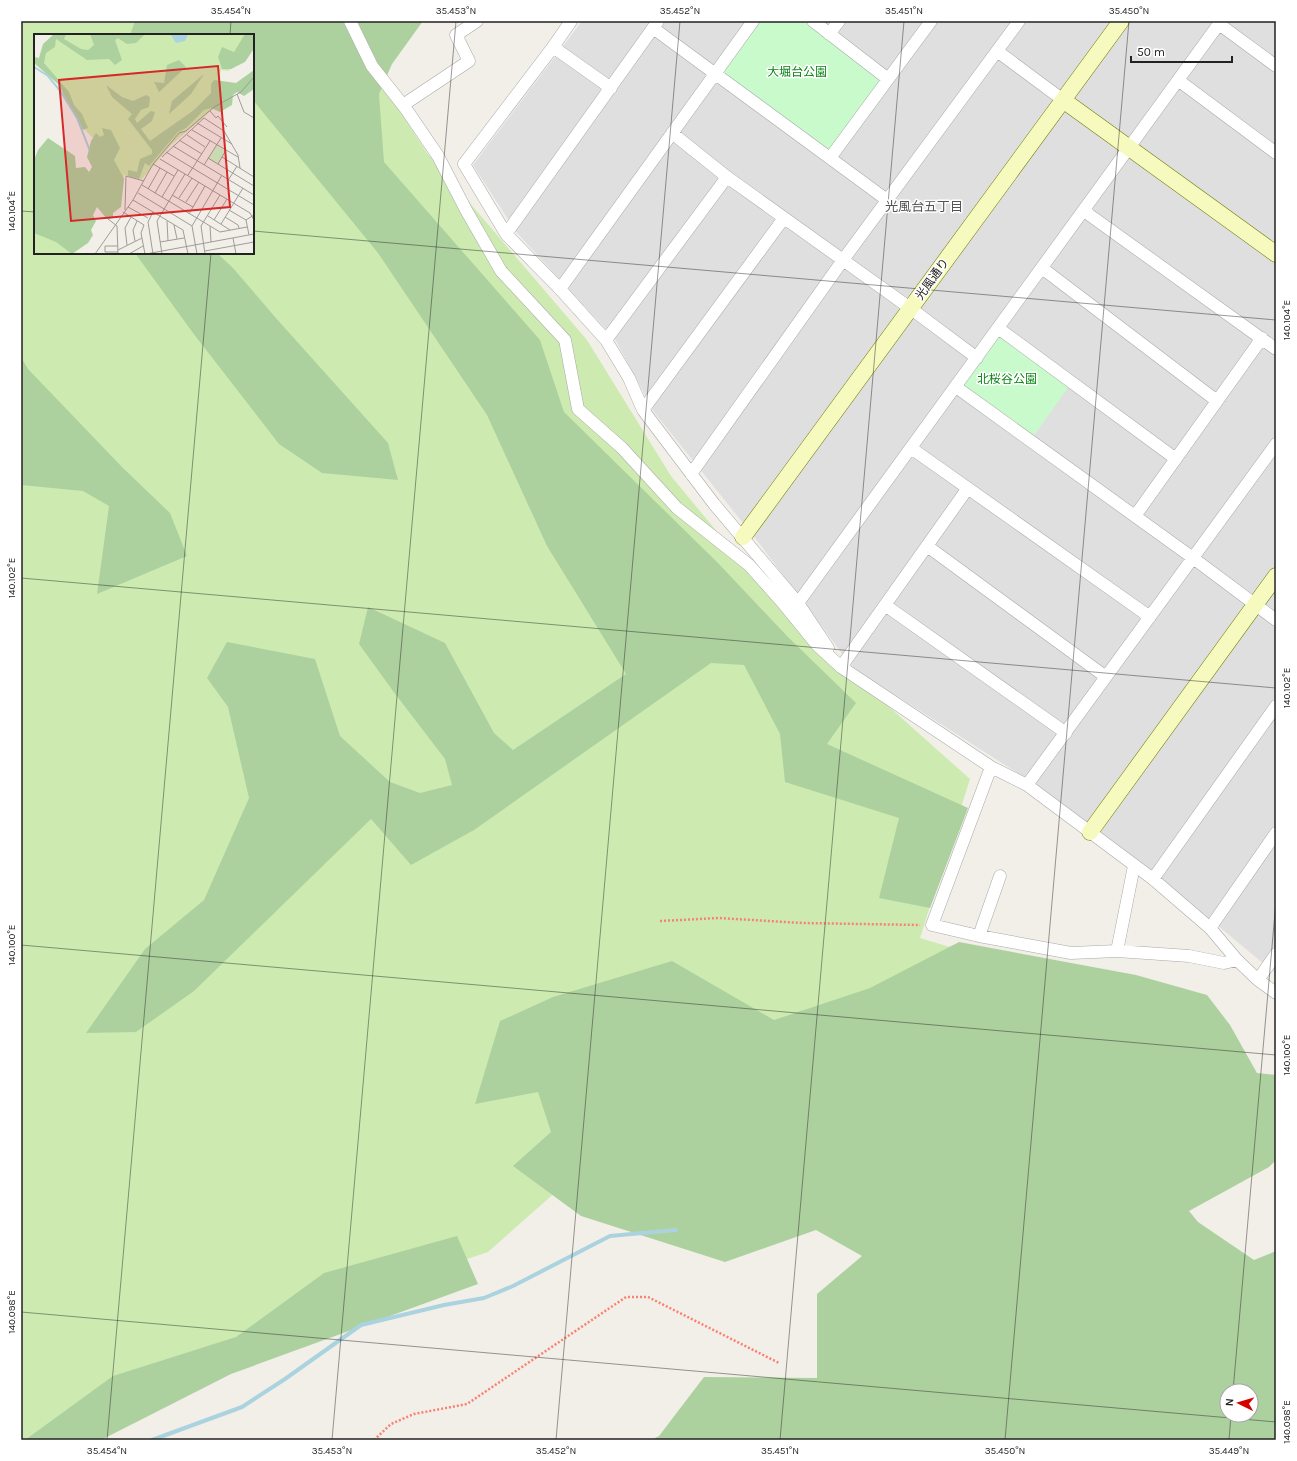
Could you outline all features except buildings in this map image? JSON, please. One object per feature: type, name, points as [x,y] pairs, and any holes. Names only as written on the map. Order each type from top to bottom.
[{"type":"street","points":[[350,21],[372,66],[403,106],[438,156],[466,210],[501,271],[565,340],[578,409],[622,448],[677,508],[749,565],[817,645],[841,667],[991,767],[1028,785],[1153,879],[1210,928],[1237,960],[1258,980],[1276,993]]},
{"type":"street","points":[[403,106],[469,61],[456,35],[477,21]]},
{"type":"street","points":[[571,21],[464,164],[506,234],[560,289],[606,340],[629,378],[644,410],[691,474],[798,603],[841,667]]},
{"type":"street","points":[[560,289],[714,73],[753,21]]},
{"type":"street","points":[[813,21],[888,79]]},
{"type":"street","points":[[829,34],[839,21]]},
{"type":"street","points":[[830,158],[931,21]]},
{"type":"street","points":[[691,474],[843,260],[1019,21]]},
{"type":"street","name":"光風通り","points":[[743,537],[1121,21]]},
{"type":"street","points":[[798,603],[1220,22],[1276,66]]},
{"type":"street","points":[[506,234],[656,24],[714,73],[887,200]]},
{"type":"street","points":[[552,47],[611,88]]},
{"type":"street","points":[[997,51],[1062,100],[1276,254]]},
{"type":"street","points":[[1178,80],[1276,153]]},
{"type":"street","points":[[672,133],[727,177],[910,308],[977,358]]},
{"type":"street","points":[[606,340],[727,177]]},
{"type":"street","points":[[1084,211],[1276,349]]},
{"type":"street","points":[[644,410],[784,218]]},
{"type":"street","points":[[1042,268],[1217,401]]},
{"type":"street","points":[[998,328],[1176,459]]},
{"type":"street","points":[[1135,516],[1262,338]]},
{"type":"street","points":[[956,387],[1193,558],[1276,620]]},
{"type":"street","points":[[1028,785],[1276,444]]},
{"type":"street","points":[[911,448],[1150,617]]},
{"type":"street","points":[[841,667],[968,488]]},
{"type":"street","points":[[927,546],[1106,677]]},
{"type":"street","points":[[1090,832],[1276,576]]},
{"type":"street","points":[[885,606],[1066,733]]},
{"type":"street","points":[[1153,879],[1275,709]]},
{"type":"street","points":[[991,767],[932,925],[979,936],[1071,953],[1117,951],[1189,956],[1224,963],[1237,960]]},
{"type":"street","points":[[1210,928],[1276,833]]},
{"type":"street","points":[[1117,951],[1134,866]]},
{"type":"street","points":[[979,936],[1000,876]]},
{"type":"street","points":[[1258,980],[1276,954]]},
{"type":"path","points":[[660,921],[719,918],[802,923],[932,925]]},
{"type":"path","points":[[374,1440],[391,1424],[414,1414],[467,1404],[626,1297],[648,1297],[779,1363]]},
{"type":"shaded area","points":[[582,21],[1276,21],[1276,974],[1163,880],[1038,786],[853,668],[759,543],[654,412],[615,339],[517,233],[473,165]]},
{"type":"green space","points":[[21,21],[341,21],[427,153],[587,340],[671,476],[786,615],[970,779],[920,938],[1026,970],[575,1175],[488,1252],[236,1337],[53,1440],[21,1440]]},
{"type":"green space","points":[[135,21],[423,21],[392,64],[379,94],[384,162],[540,340],[564,412],[718,563],[787,636],[856,703],[827,744],[968,808],[930,908],[879,898],[899,818],[785,782],[780,734],[744,665],[711,663],[474,830],[411,865],[371,819],[194,991],[136,1032],[86,1033],[145,949],[204,900],[249,798],[228,707],[207,678],[227,642],[315,659],[340,736],[390,782],[420,793],[452,785],[445,759],[359,644],[368,607],[445,643],[494,733],[513,750],[626,674],[547,546],[487,415],[378,253],[254,101],[254,34],[130,34]]},
{"type":"green space","name":"大堀台公園","points":[[753,21],[813,21],[888,79],[830,158],[715,73]]},
{"type":"green space","points":[[136,254],[218,254],[233,268],[388,443],[398,480],[322,473],[279,444],[193,333]]},
{"type":"green space","name":"北桜谷公園","points":[[998,328],[1072,382],[1030,441],[956,387]]},
{"type":"green space","points":[[21,357],[28,369],[122,467],[170,513],[187,556],[97,594],[109,506],[83,491],[21,485]]},
{"type":"green space","points":[[959,942],[1136,975],[1207,995],[1230,1025],[1257,1073],[1276,1075],[1276,1160],[1269,1167],[1189,1211],[1198,1222],[1254,1260],[1276,1251],[1276,1440],[651,1440],[659,1436],[704,1377],[817,1378],[817,1294],[862,1256],[816,1230],[725,1262],[581,1216],[513,1166],[551,1132],[538,1092],[475,1104],[500,1021],[553,997],[672,961],[774,1020],[870,988]]},
{"type":"green space","points":[[457,1236],[478,1284],[231,1374],[101,1440],[25,1440],[113,1376],[236,1337],[324,1273]]},
{"type":"waterway","points":[[152,1440],[242,1407],[285,1379],[361,1325],[444,1305],[484,1298],[513,1286],[610,1236],[676,1230]]},
{"type":"district","name":"光風台五丁目","points":[[924,206]]}]
